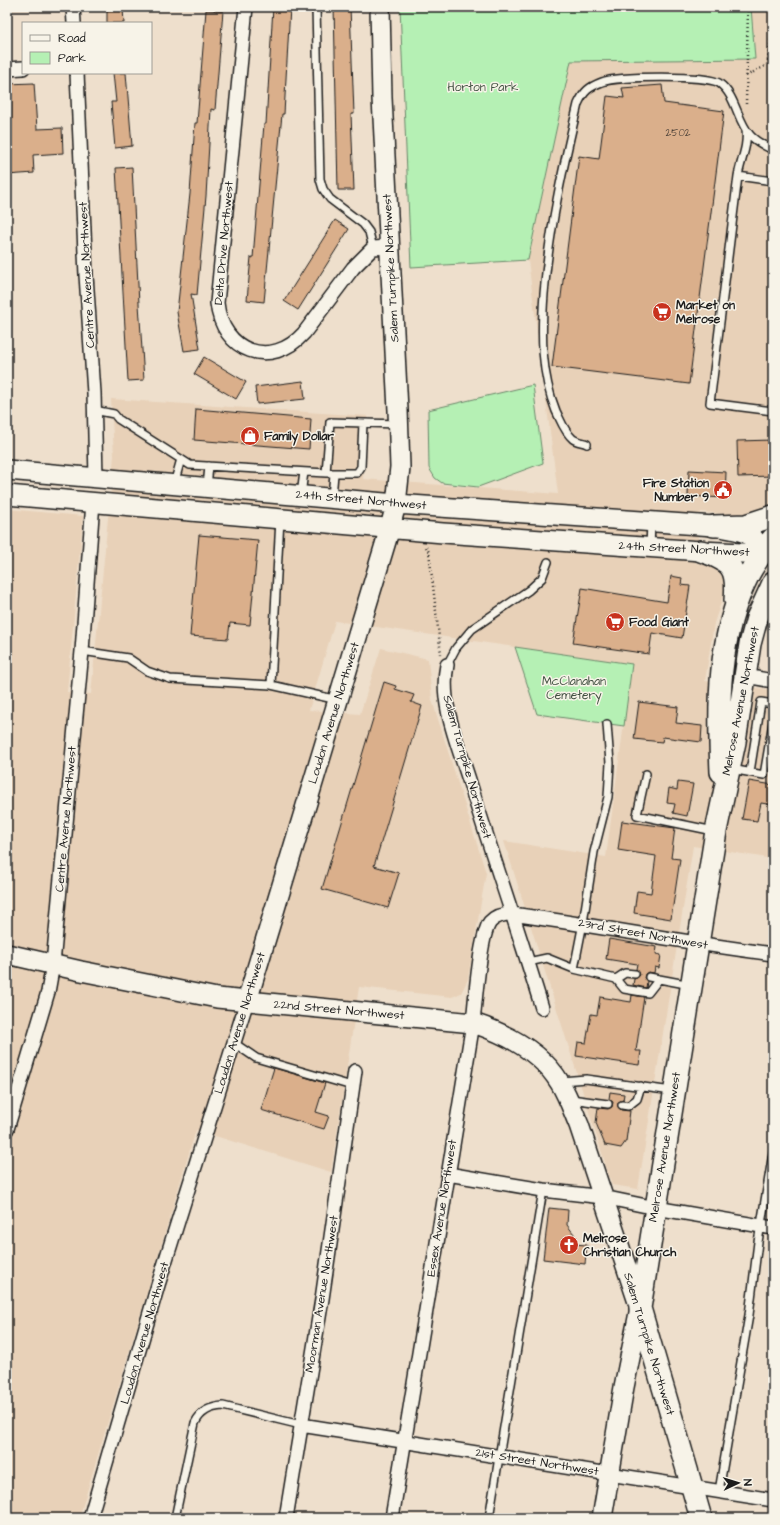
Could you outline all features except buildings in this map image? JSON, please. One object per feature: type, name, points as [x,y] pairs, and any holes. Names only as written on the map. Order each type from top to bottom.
[{"type":"main road","points":[[714,526],[746,525],[773,516]]},
{"type":"main road","points":[[746,676],[737,660],[738,649],[747,616],[763,578],[770,547]]},
{"type":"main road","name":"Melrose Avenue Northwest","points":[[722,798],[720,686],[725,641],[735,608],[750,573],[770,547]]},
{"type":"main road","points":[[701,551],[718,557],[730,565],[736,577],[737,585],[735,608]]},
{"type":"main road","name":"Melrose Avenue Northwest","points":[[640,1308],[716,831],[746,676],[750,644],[757,618],[773,583]]},
{"type":"main road","name":"Salem Turnpike Northwest","points":[[640,1308],[701,1518]]},
{"type":"street","points":[[73,7],[74,22]]},
{"type":"street","name":"Delta Drive Northwest","points":[[246,7],[217,303],[218,313],[222,325],[230,338],[253,351],[263,353],[275,352],[287,348],[297,341],[304,333],[349,273],[381,247]]},
{"type":"street","name":"Salem Turnpike Northwest","points":[[380,7],[382,98],[381,247],[399,424],[400,466],[396,504],[390,528]]},
{"type":"street","points":[[7,69],[22,68]]},
{"type":"street","name":"Centre Avenue Northwest","points":[[77,74],[96,478]]},
{"type":"street","name":"24th Street Northwest","points":[[7,470],[332,497],[396,504],[714,526],[742,531],[751,535],[759,543],[770,547]]},
{"type":"street","name":"24th Street Northwest","points":[[7,495],[280,519],[650,548],[748,553],[770,547]]},
{"type":"street","name":"Centre Avenue Northwest","points":[[7,1129],[48,992],[53,964],[82,651],[94,502]]},
{"type":"street","name":"Loudon Avenue Northwest","points":[[90,1518],[158,1285],[234,1044],[390,528]]},
{"type":"street","name":"Salem Turnpike Northwest","points":[[447,665],[444,691],[450,717],[481,821],[542,1008]]},
{"type":"street","points":[[746,676],[773,681]]},
{"type":"street","name":"23rd Street Northwest","points":[[512,914],[583,923],[698,943],[773,954]]},
{"type":"street","name":"Essex Avenue Northwest","points":[[392,1518],[473,1023],[486,929],[497,916],[512,914]]},
{"type":"street","name":"22nd Street Northwest","points":[[7,954],[81,971],[217,998],[473,1023],[496,1030],[516,1041],[541,1060],[559,1081],[569,1099],[579,1125]]},
{"type":"street","name":"Moorman Avenue Northwest","points":[[286,1518],[322,1300],[355,1070]]},
{"type":"street","name":"Salem Turnpike Northwest","points":[[579,1125],[640,1308]]},
{"type":"street","points":[[448,1174],[543,1190],[603,1197],[656,1208],[767,1227]]},
{"type":"street","name":"Melrose Avenue Northwest","points":[[602,1518],[624,1387],[640,1308]]},
{"type":"street","name":"21st Street Northwest","points":[[301,1425],[773,1500]]},
{"type":"lane","points":[[316,7],[320,179],[323,189],[330,199],[363,224],[381,247]]},
{"type":"lane","points":[[587,444],[574,440],[564,430],[552,401],[544,364],[542,322],[546,274],[555,208],[578,104],[583,93],[593,86],[613,79],[691,77],[710,79],[719,83],[726,89],[746,130],[756,140],[773,150]]},
{"type":"lane","points":[[746,130],[747,146],[738,176],[710,403],[773,411]]},
{"type":"lane","points":[[738,176],[773,182]]},
{"type":"lane","points":[[94,410],[114,414],[118,419],[190,465],[326,474],[357,473],[361,468],[363,423]]},
{"type":"lane","points":[[326,474],[330,422],[399,424]]},
{"type":"lane","points":[[174,484],[181,459]]},
{"type":"lane","points":[[207,487],[208,466]]},
{"type":"lane","points":[[301,495],[304,472]]},
{"type":"lane","points":[[332,497],[334,474]]},
{"type":"lane","points":[[271,685],[280,519]]},
{"type":"lane","points":[[650,548],[651,522]]},
{"type":"lane","name":"Salem Turnpike Northwest","points":[[447,665],[456,648],[472,629],[530,590],[542,578],[548,562]]},
{"type":"lane","points":[[82,651],[128,658],[147,671],[170,679],[271,685],[338,700]]},
{"type":"lane","points":[[750,772],[761,702],[773,704]]},
{"type":"lane","points":[[729,769],[764,775],[773,722]]},
{"type":"lane","points":[[574,969],[594,852],[608,797],[610,763],[607,724]]},
{"type":"lane","points":[[646,774],[637,814],[716,831]]},
{"type":"lane","points":[[528,962],[547,958],[574,969],[616,979],[624,989],[648,993],[659,979]]},
{"type":"lane","points":[[616,979],[625,973],[635,974]]},
{"type":"lane","points":[[649,977],[691,985]]},
{"type":"lane","points":[[234,1044],[256,1058],[352,1086]]},
{"type":"lane","points":[[559,1081],[586,1079],[674,1091]]},
{"type":"lane","points":[[622,1105],[628,1106],[637,1099],[641,1086]]},
{"type":"lane","points":[[569,1099],[608,1104]]},
{"type":"lane","points":[[719,1491],[749,1315],[767,1227],[773,1154]]},
{"type":"lane","points":[[489,1518],[543,1190]]},
{"type":"lane","points":[[175,1518],[195,1423],[198,1416],[205,1410],[214,1406],[223,1406],[301,1425]]},
{"type":"path","points":[[747,112],[746,76],[748,7]]},
{"type":"path","points":[[746,76],[768,65],[773,26]]},
{"type":"path","points":[[424,545],[429,552],[442,658],[447,665]]},
{"type":"shaded area","points":[[751,7],[773,7],[773,501],[766,506],[747,513],[725,514],[701,512],[696,563],[711,565],[721,574],[726,588],[714,623],[705,681],[773,690],[773,859],[693,846],[638,1189],[612,1185],[504,841],[606,857],[632,664],[335,621],[309,710],[360,714],[381,648],[428,659],[432,700],[486,873],[468,979],[461,993],[452,997],[359,987],[331,1172],[196,1130],[79,1518],[7,1518],[7,509],[83,516],[67,692],[91,694],[114,456],[111,399],[368,416],[363,479],[558,494],[528,260],[571,61],[755,59]]},
{"type":"green space","name":"Horton Park","points":[[400,7],[751,7],[755,59],[571,61],[528,260],[411,267]]},
{"type":"green space","points":[[533,385],[543,463],[478,487],[442,483],[435,478],[429,468],[428,410]]},
{"type":"green space","name":"McClanahan Cemetery","points":[[515,647],[632,664],[624,726],[537,714]]},
{"type":"place","name":"Market on Melrose","points":[[662,312]]},
{"type":"place","name":"Family Dollar","points":[[250,436]]},
{"type":"place","name":"Fire Station Number 9","points":[[723,490]]},
{"type":"place","name":"Food Giant","points":[[615,622]]},
{"type":"place","name":"Melrose Christian Church","points":[[569,1245]]}]
